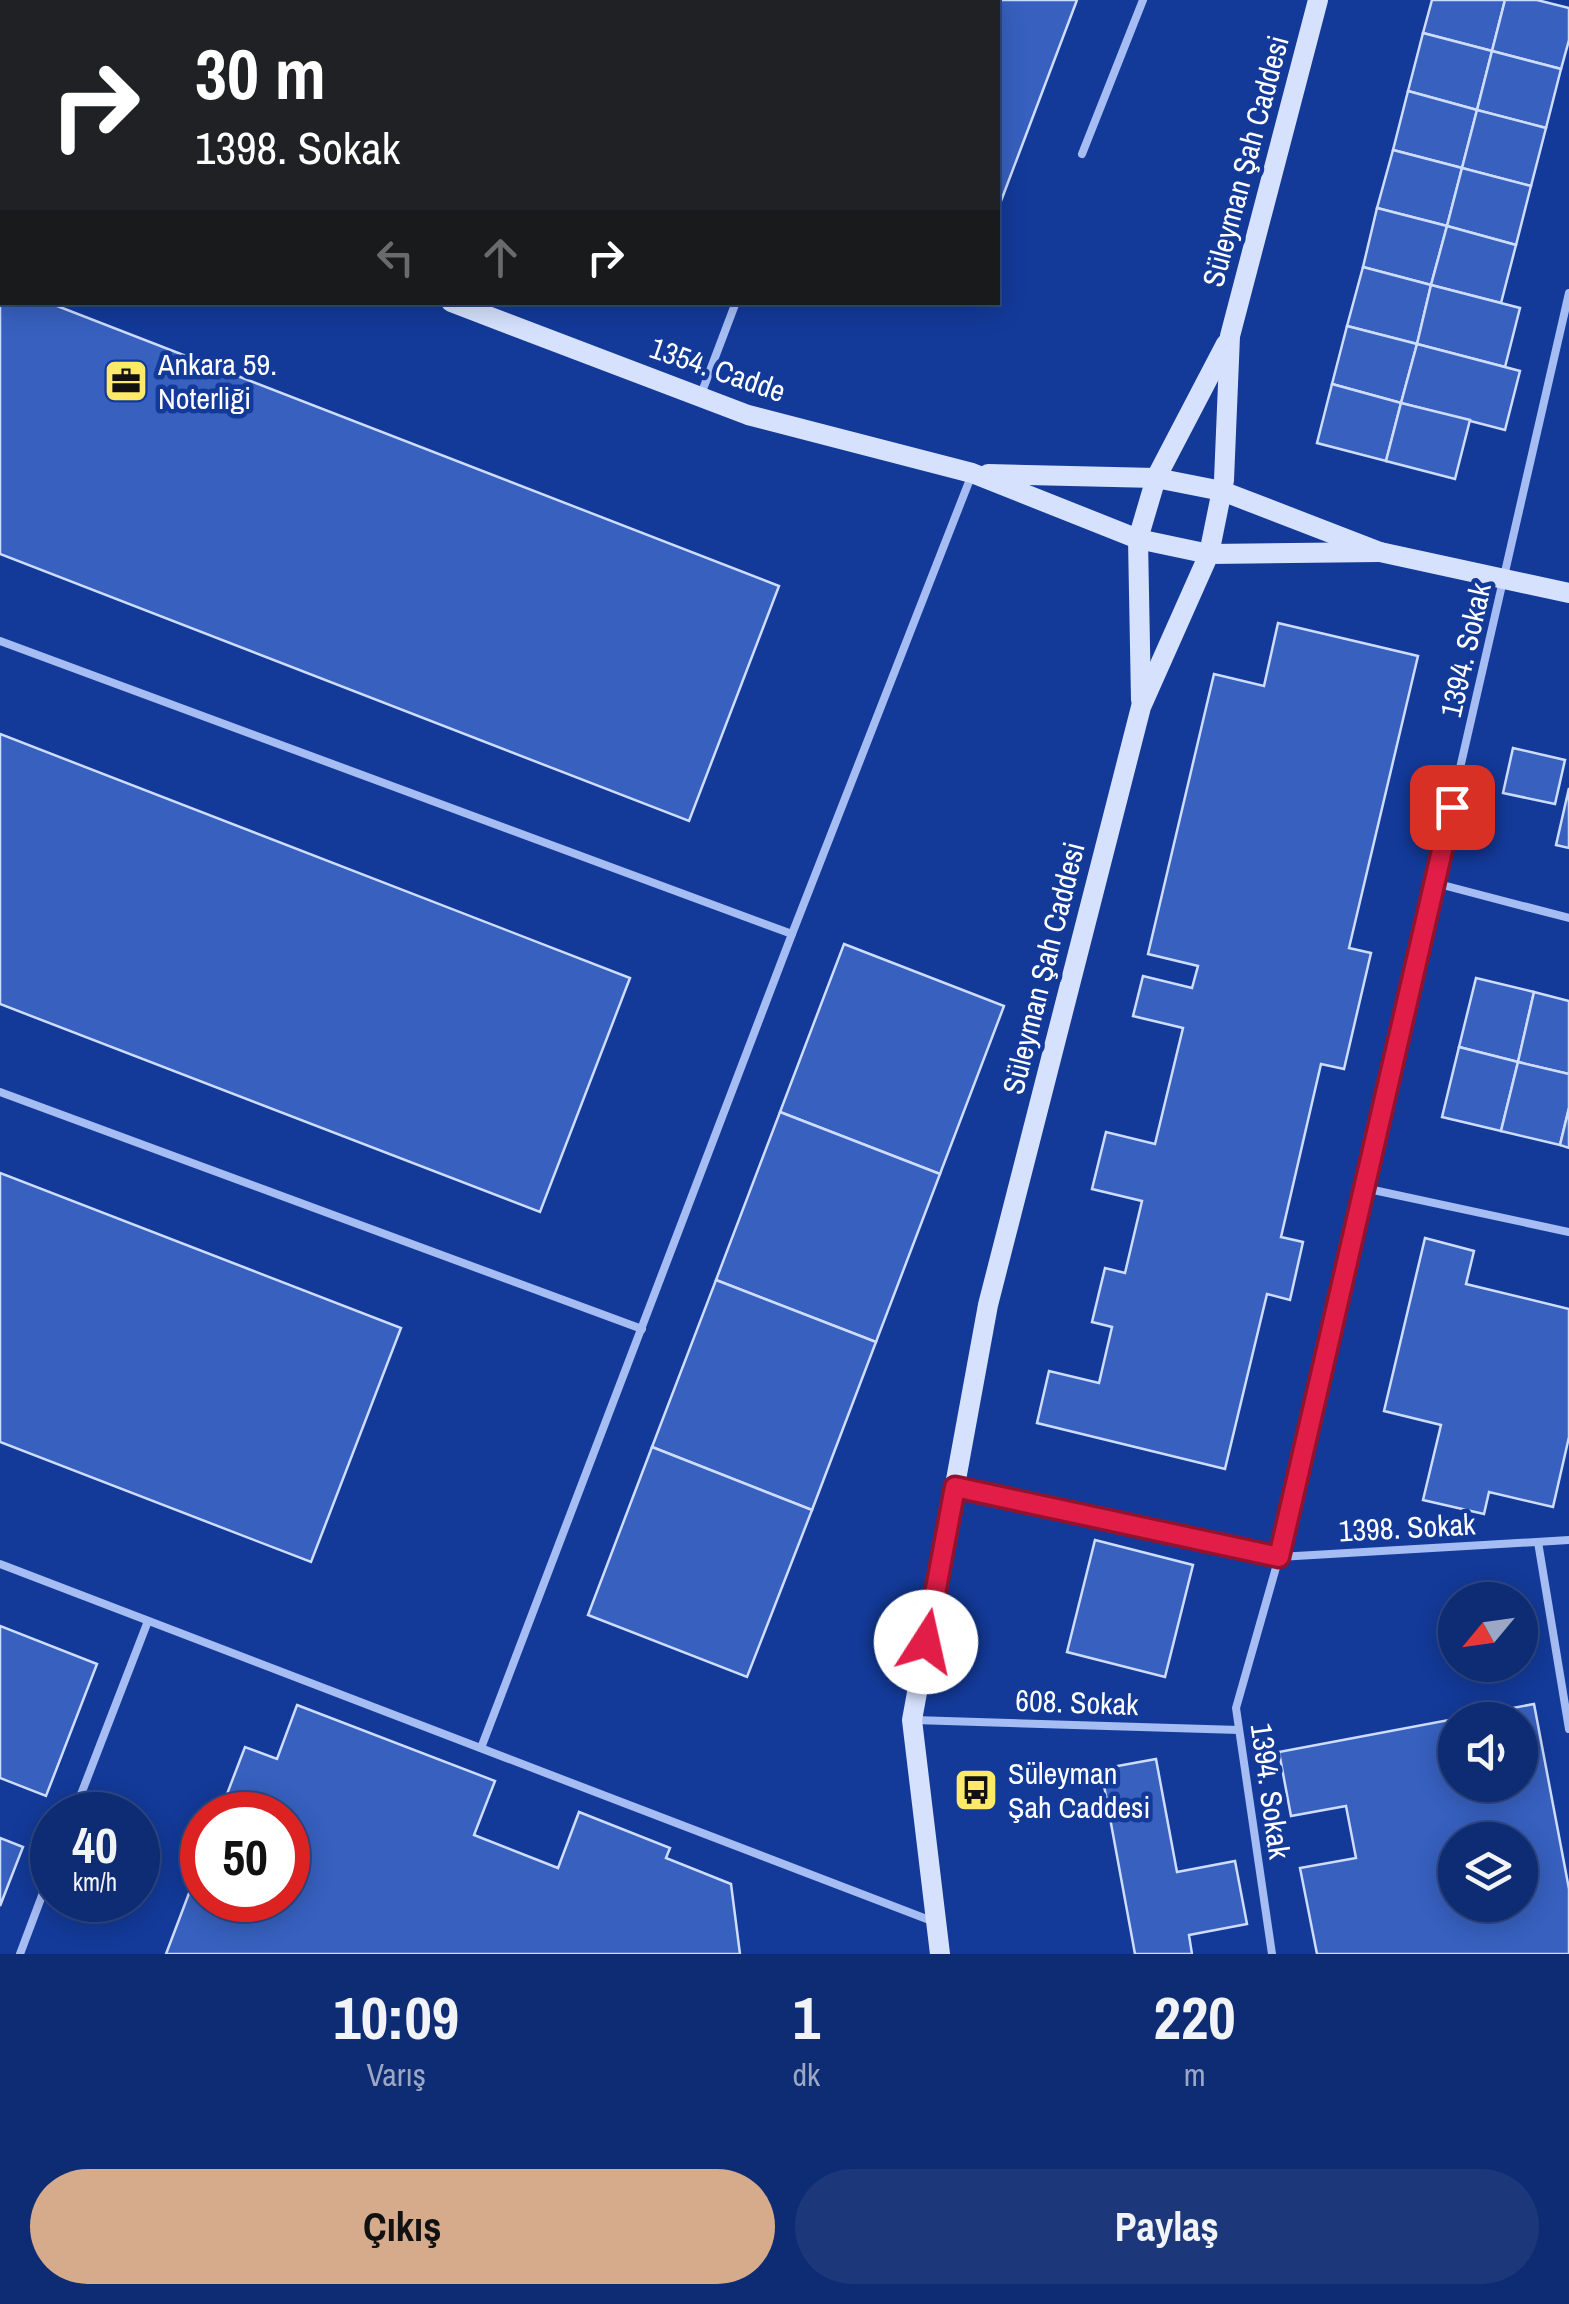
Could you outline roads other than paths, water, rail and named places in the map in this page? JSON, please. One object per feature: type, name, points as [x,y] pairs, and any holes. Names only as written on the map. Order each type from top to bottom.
[{"type":"main road","name":"Süleyman Şah Caddesi","points":[[1230,336],[1318,0]]},
{"type":"main road","name":"1354. Cadde","points":[[459,305],[748,415],[972,473],[1138,539],[1209,554],[1380,552]]},
{"type":"main road","points":[[1141,707],[1138,539],[1156,478],[1230,336]]},
{"type":"main road","points":[[1141,707],[1209,554],[1222,491],[1230,336]]},
{"type":"main road","name":"1354. Cadde","points":[[972,473],[1156,478],[1222,491],[1380,552],[1569,593]]},
{"type":"main road","name":"Süleyman Şah Caddesi","points":[[940,1954],[912,1720],[988,1305],[1141,707]]},
{"type":"lane","points":[[1082,154],[1143,0]]},
{"type":"lane","name":"1394. Sokak","points":[[1272,1954],[1236,1708],[1279,1557],[1569,292]]},
{"type":"lane","points":[[700,396],[735,305]]},
{"type":"lane","points":[[481,1748],[972,473]]},
{"type":"lane","points":[[0,641],[792,934]]},
{"type":"lane","points":[[1435,883],[1569,918]]},
{"type":"lane","points":[[0,1092],[642,1329]]},
{"type":"lane","points":[[1364,1188],[1569,1232]]},
{"type":"lane","name":"1398. Sokak","points":[[955,1487],[1279,1557],[1569,1540]]},
{"type":"lane","points":[[1538,1542],[1569,1728]]},
{"type":"lane","points":[[0,1564],[936,1923]]},
{"type":"lane","points":[[83,1792],[148,1621]]},
{"type":"lane","name":"608. Sokak","points":[[912,1720],[1239,1730]]},
{"type":"lane","points":[[20,1954],[32,1922]]},
{"type":"place","name":"Ankara 59. Noterliği","points":[[126,381]]},
{"type":"place","name":"Süleyman Şah Caddesi","points":[[976,1790]]}]
